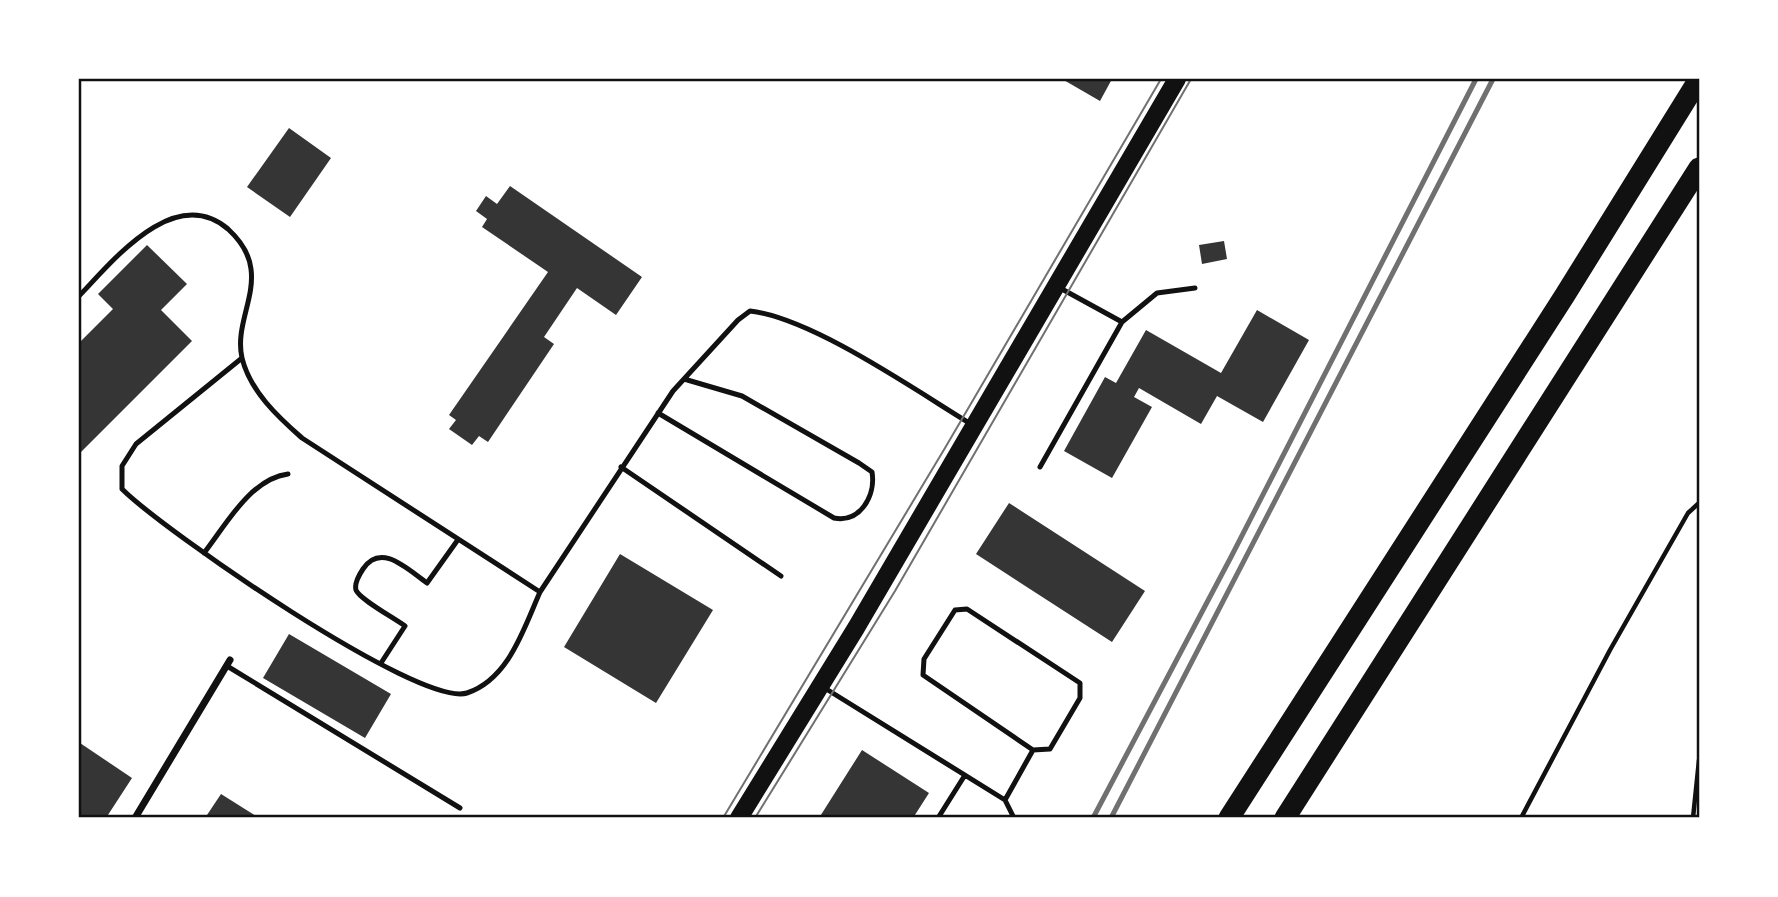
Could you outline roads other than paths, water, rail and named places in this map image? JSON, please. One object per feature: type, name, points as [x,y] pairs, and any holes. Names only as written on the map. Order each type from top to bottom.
[{"type":"highway","points":[[1229,818],[1565,295],[1699,79]]},
{"type":"highway","points":[[1285,818],[1699,168]]},
{"type":"main road","points":[[739,818],[821,685],[1177,79]]},
{"type":"street","points":[[135,818],[228,663]]},
{"type":"lane","points":[[79,296],[139,234],[165,222],[184,218],[202,217],[222,224],[237,237],[246,251],[251,267],[252,283],[242,315],[242,358],[253,383],[276,416],[302,438],[457,541],[540,592]]},
{"type":"lane","points":[[1055,285],[1122,322]]},
{"type":"lane","points":[[1040,467],[1122,322],[1157,293],[1195,288]]},
{"type":"lane","points":[[242,358],[136,444],[122,466],[122,489],[147,513],[253,586],[381,663],[415,683],[463,694],[481,687],[497,674],[515,647],[540,592],[657,413],[684,379],[738,320],[750,311],[773,314],[835,343],[974,426]]},
{"type":"lane","points":[[657,413],[834,518],[846,520],[856,516],[871,494],[872,472],[742,396],[684,379]]},
{"type":"lane","points":[[621,467],[781,576]]},
{"type":"lane","points":[[204,553],[254,489],[277,476],[288,474]]},
{"type":"lane","points":[[381,663],[405,626],[360,595],[356,584],[359,575],[371,559],[379,555],[392,559],[427,583],[457,541]]},
{"type":"lane","points":[[967,609],[976,613],[1080,683],[1080,698],[1050,749],[1033,750],[923,675],[924,659],[955,610],[967,609]]},
{"type":"lane","points":[[228,663],[460,808]]},
{"type":"lane","points":[[821,685],[1005,800],[1014,818]]},
{"type":"lane","points":[[1005,800],[1033,750]]},
{"type":"lane","points":[[938,818],[965,775]]},
{"type":"tram line","points":[[723,818],[945,448],[1161,79]]},
{"type":"tram line","points":[[755,818],[895,591],[1191,79]]},
{"type":"railway","points":[[1093,818],[1231,557],[1476,79]]},
{"type":"railway","points":[[1111,818],[1493,79]]}]
